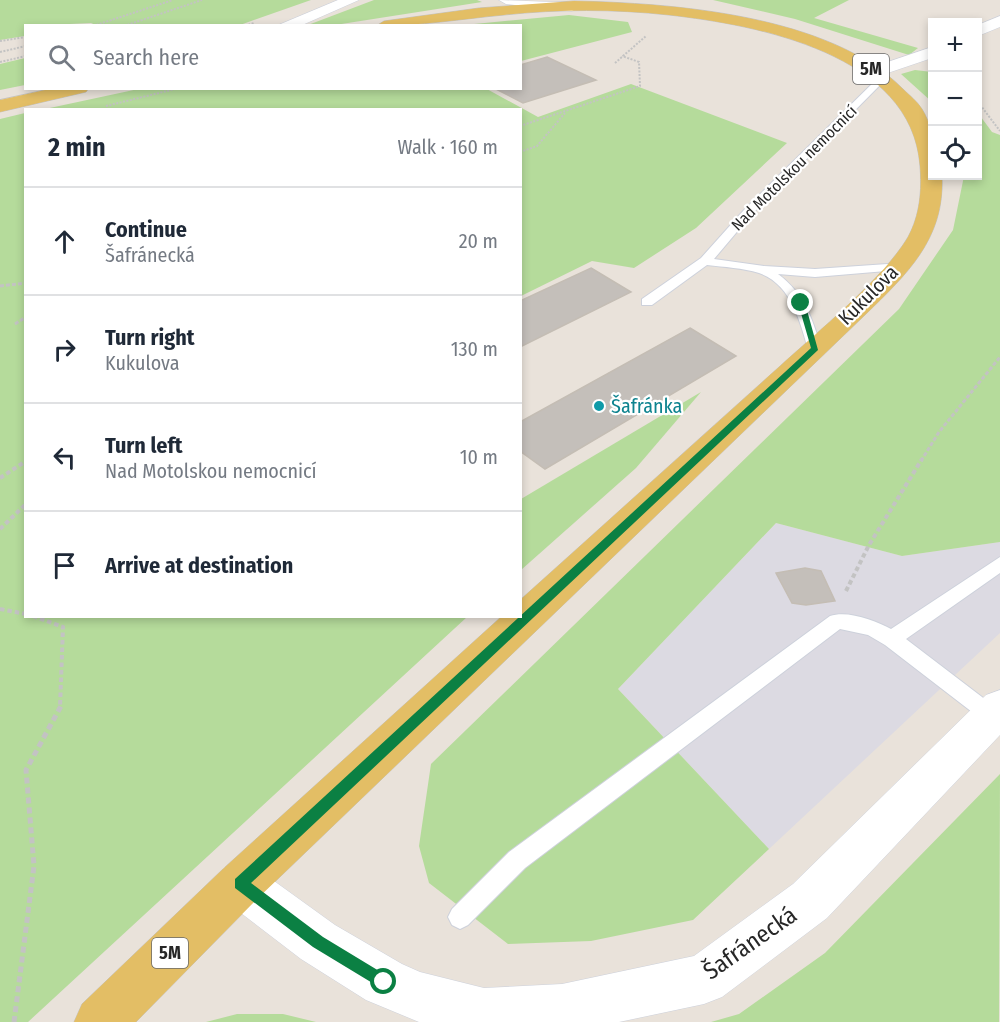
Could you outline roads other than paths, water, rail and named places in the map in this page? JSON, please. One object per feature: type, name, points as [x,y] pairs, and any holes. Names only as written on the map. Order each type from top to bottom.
[{"type":"main road","name":"Kukulova","points":[[100,1022],[240,884],[815,349],[898,266],[919,238],[932,206],[932,179],[927,138],[915,112],[880,74],[821,45],[740,21],[653,8],[572,6],[458,15],[397,24]]},
{"type":"main road","points":[[0,106],[71,90]]},
{"type":"street","points":[[289,24],[352,0]]},
{"type":"street","points":[[506,0],[572,6]]},
{"type":"street","points":[[982,29],[1000,21]]},
{"type":"street","name":"Nad Motolskou nemocnicí","points":[[880,74],[928,54]]},
{"type":"street","name":"Šafránecká","points":[[240,884],[318,942],[384,982],[419,997],[484,1013],[562,1009],[704,979],[810,901],[996,712]]},
{"type":"lane","name":"Nad Motolskou nemocnicí","points":[[647,302],[705,261],[748,212],[880,74]]},
{"type":"lane","points":[[705,261],[764,270],[815,273],[898,266]]},
{"type":"lane","points":[[764,270],[788,286],[801,303],[815,349]]},
{"type":"lane","points":[[892,639],[1000,564]]},
{"type":"lane","points":[[460,917],[517,860],[837,621],[872,628],[892,639],[996,712]]},
{"type":"place","name":"Šafránka","points":[[599,406]]}]
